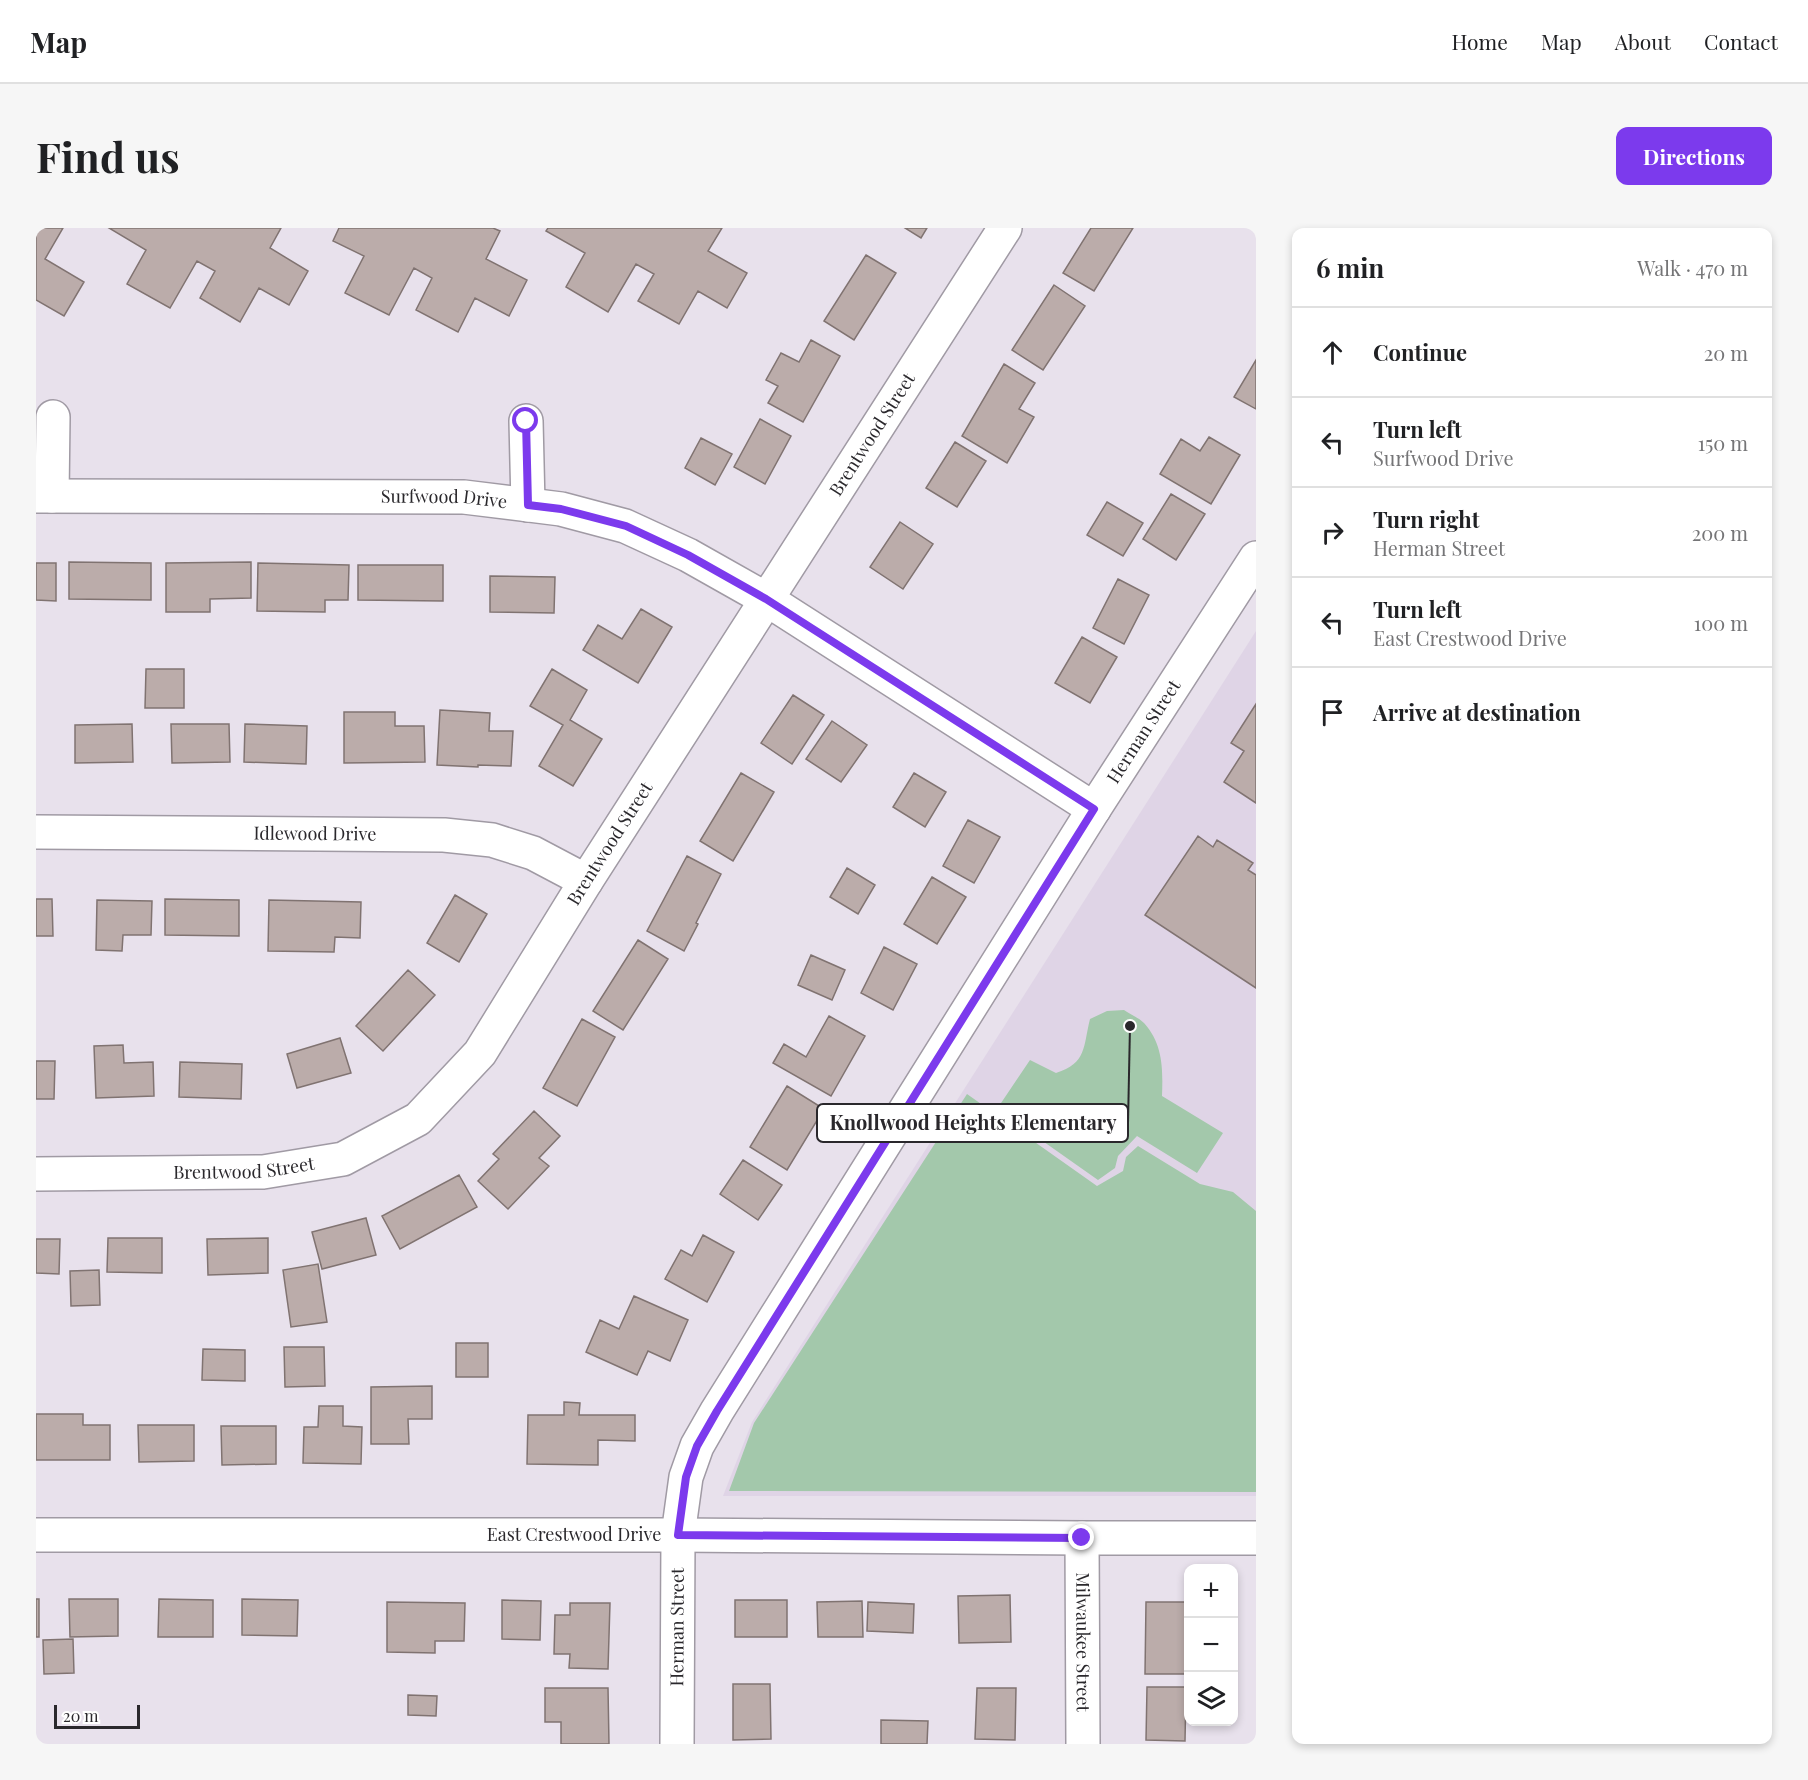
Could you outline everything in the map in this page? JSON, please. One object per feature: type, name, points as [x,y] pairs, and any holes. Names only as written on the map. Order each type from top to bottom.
[{"type":"street","name":"Brentwood Street","points":[[36,1174],[263,1172],[343,1159],[418,1119],[480,1053],[586,881],[1005,228]]},
{"type":"street","points":[[44,496],[52,417]]},
{"type":"street","points":[[526,421],[528,505]]},
{"type":"street","name":"Surfwood Drive","points":[[44,496],[464,497],[561,509],[626,526],[688,555],[766,599],[1094,809]]},
{"type":"street","name":"Herman Street","points":[[676,1744],[678,1535],[686,1477],[697,1446],[1094,809],[1256,558]]},
{"type":"street","name":"Idlewood Drive","points":[[36,832],[444,835],[492,840],[533,853],[586,881]]},
{"type":"street","name":"East Crestwood Drive","points":[[36,1535],[1256,1538]]},
{"type":"street","name":"Milwaukee Street","points":[[1082,1538],[1083,1744]]},
{"type":"shaded area","points":[[1256,631],[1256,1496],[723,1496],[752,1422]]},
{"type":"green space","points":[[1124,1010],[1144,1023],[1155,1039],[1162,1067],[1162,1096],[1223,1133],[1197,1173],[1137,1136],[1118,1156],[1115,1168],[1098,1180],[997,1109],[1030,1060],[1056,1073],[1066,1069],[1079,1059],[1082,1053],[1090,1019],[1107,1011]]},
{"type":"green space","points":[[967,1094],[1097,1186],[1123,1171],[1126,1157],[1138,1146],[1200,1184],[1233,1192],[1256,1211],[1256,1492],[729,1491],[754,1423]]},
{"type":"building","points":[[36,228],[63,228],[45,259],[84,282],[64,316],[36,300]]},
{"type":"building","points":[[109,228],[281,228],[270,248],[308,271],[289,305],[259,288],[240,322],[200,298],[215,271],[197,261],[170,308],[127,284],[146,250]]},
{"type":"building","points":[[339,228],[493,228],[500,231],[486,259],[527,280],[509,316],[475,298],[458,332],[416,310],[432,278],[414,268],[389,315],[345,293],[364,256],[333,241]]},
{"type":"building","points":[[548,228],[722,228],[708,251],[747,273],[727,308],[698,291],[679,324],[638,301],[654,274],[636,264],[608,312],[566,287],[585,253],[546,231]]},
{"type":"building","points":[[905,228],[927,228],[921,238]]},
{"type":"building","points":[[1091,228],[1133,228],[1094,291],[1063,273]]},
{"type":"building","points":[[866,255],[896,273],[854,340],[824,321]]},
{"type":"building","points":[[1054,285],[1085,306],[1043,370],[1012,350]]},
{"type":"building","points":[[811,340],[840,356],[803,422],[768,403],[778,386],[766,380],[781,353],[799,362]]},
{"type":"building","points":[[1256,360],[1256,409],[1234,397]]},
{"type":"building","points":[[1004,364],[1035,383],[1019,409],[1034,417],[1007,463],[962,436]]},
{"type":"building","points":[[760,419],[791,436],[765,484],[734,467]]},
{"type":"building","points":[[1209,437],[1240,455],[1211,504],[1160,474],[1181,439],[1200,451]]},
{"type":"building","points":[[701,438],[732,454],[715,485],[685,468]]},
{"type":"building","points":[[955,442],[986,461],[957,507],[926,488]]},
{"type":"building","points":[[1171,494],[1205,514],[1176,560],[1143,539]]},
{"type":"building","points":[[1107,502],[1143,523],[1123,556],[1087,535]]},
{"type":"building","points":[[900,522],[933,544],[903,589],[870,567]]},
{"type":"building","points":[[69,562],[151,563],[151,600],[69,599]]},
{"type":"building","points":[[251,562],[251,598],[210,599],[210,612],[166,612],[166,563]]},
{"type":"building","points":[[36,563],[56,563],[56,601],[36,600]]},
{"type":"building","points":[[258,563],[349,565],[348,600],[325,600],[325,612],[257,611]]},
{"type":"building","points":[[358,565],[443,565],[443,601],[358,600]]},
{"type":"building","points":[[490,576],[555,577],[554,613],[490,612]]},
{"type":"building","points":[[1118,579],[1149,595],[1124,644],[1093,628]]},
{"type":"building","points":[[641,609],[672,627],[638,683],[583,650],[598,625],[622,639]]},
{"type":"building","points":[[1082,637],[1117,657],[1090,703],[1055,683]]},
{"type":"building","points":[[146,669],[184,669],[184,708],[145,708]]},
{"type":"building","points":[[552,669],[587,690],[570,720],[602,739],[573,786],[539,766],[563,725],[530,706]]},
{"type":"building","points":[[793,695],[824,715],[792,764],[761,743]]},
{"type":"building","points":[[1256,704],[1256,803],[1224,782],[1244,751],[1231,743]]},
{"type":"building","points":[[440,710],[490,713],[489,731],[513,731],[511,766],[437,765]]},
{"type":"building","points":[[344,712],[395,712],[395,726],[424,726],[425,762],[344,763]]},
{"type":"building","points":[[832,721],[867,745],[841,782],[806,759]]},
{"type":"building","points":[[132,724],[133,762],[75,763],[75,725]]},
{"type":"building","points":[[171,724],[229,724],[230,762],[172,763]]},
{"type":"building","points":[[245,724],[307,726],[306,764],[244,762]]},
{"type":"building","points":[[741,773],[774,792],[733,861],[700,841]]},
{"type":"building","points":[[914,773],[946,792],[925,827],[893,807]]},
{"type":"building","points":[[968,820],[1000,837],[974,883],[943,866]]},
{"type":"building","points":[[1198,836],[1213,847],[1217,840],[1253,863],[1248,870],[1256,875],[1256,988],[1145,915]]},
{"type":"building","points":[[687,856],[721,874],[684,951],[647,931]]},
{"type":"building","points":[[847,868],[875,885],[858,914],[830,897]]},
{"type":"building","points":[[932,877],[966,897],[937,944],[904,924]]},
{"type":"building","points":[[455,895],[487,914],[459,962],[427,943]]},
{"type":"building","points":[[36,899],[52,899],[53,936],[36,936]]},
{"type":"building","points":[[165,899],[239,900],[239,936],[165,935]]},
{"type":"building","points":[[97,900],[152,901],[151,935],[123,935],[122,951],[96,950]]},
{"type":"building","points":[[269,900],[361,902],[360,938],[335,937],[334,952],[268,951]]},
{"type":"building","points":[[638,940],[668,959],[623,1030],[593,1011]]},
{"type":"building","points":[[884,947],[917,964],[893,1010],[861,993]]},
{"type":"building","points":[[811,955],[845,970],[832,1000],[798,985]]},
{"type":"building","points":[[408,970],[435,995],[383,1051],[356,1026]]},
{"type":"building","points":[[829,1016],[865,1036],[831,1096],[773,1063],[784,1044],[806,1057]]},
{"type":"building","points":[[582,1019],[615,1037],[577,1106],[543,1088]]},
{"type":"building","points":[[340,1038],[351,1073],[297,1088],[287,1054]]},
{"type":"building","points":[[123,1045],[124,1063],[153,1062],[154,1096],[96,1098],[94,1046]]},
{"type":"building","points":[[36,1061],[55,1061],[54,1099],[36,1099]]},
{"type":"building","points":[[180,1062],[242,1064],[241,1099],[179,1097]]},
{"type":"building","points":[[787,1086],[824,1109],[787,1170],[750,1147]]},
{"type":"building","points":[[534,1111],[560,1136],[539,1158],[549,1166],[508,1209],[478,1181],[499,1159],[493,1154]]},
{"type":"building","points":[[743,1160],[782,1185],[758,1220],[720,1194]]},
{"type":"building","points":[[459,1175],[477,1207],[400,1249],[382,1216]]},
{"type":"building","points":[[366,1218],[376,1255],[322,1269],[312,1232]]},
{"type":"building","points":[[703,1235],[734,1252],[707,1302],[665,1279],[681,1250],[692,1256]]},
{"type":"building","points":[[108,1238],[162,1238],[162,1273],[107,1272]]},
{"type":"building","points":[[268,1238],[268,1273],[208,1275],[207,1239]]},
{"type":"building","points":[[36,1239],[60,1239],[59,1274],[36,1273]]},
{"type":"building","points":[[318,1264],[327,1322],[291,1327],[283,1270]]},
{"type":"building","points":[[99,1270],[100,1305],[71,1306],[70,1271]]},
{"type":"building","points":[[634,1296],[688,1320],[670,1361],[648,1351],[637,1375],[586,1352],[600,1320],[619,1329]]},
{"type":"building","points":[[456,1343],[488,1343],[488,1377],[456,1377]]},
{"type":"building","points":[[284,1347],[324,1347],[325,1386],[285,1387]]},
{"type":"building","points":[[203,1349],[245,1350],[245,1381],[202,1380]]},
{"type":"building","points":[[432,1386],[432,1419],[408,1419],[409,1444],[371,1444],[371,1387]]},
{"type":"building","points":[[564,1402],[580,1403],[579,1415],[635,1415],[635,1441],[598,1440],[598,1465],[527,1464],[528,1415],[564,1415]]},
{"type":"building","points":[[319,1406],[343,1406],[343,1426],[362,1427],[361,1464],[303,1463],[304,1427],[318,1427]]},
{"type":"building","points":[[36,1414],[83,1414],[83,1425],[110,1425],[110,1460],[36,1460]]},
{"type":"building","points":[[138,1425],[194,1425],[194,1461],[139,1462]]},
{"type":"building","points":[[221,1426],[276,1426],[276,1464],[222,1465]]},
{"type":"building","points":[[1010,1595],[1011,1642],[959,1643],[958,1596]]},
{"type":"building","points":[[36,1599],[39,1599],[39,1637],[36,1637]]},
{"type":"building","points":[[69,1599],[118,1599],[118,1636],[70,1637]]},
{"type":"building","points":[[159,1599],[213,1600],[213,1637],[158,1637]]},
{"type":"building","points":[[242,1599],[298,1600],[297,1636],[242,1635]]},
{"type":"building","points":[[502,1600],[541,1601],[540,1640],[502,1639]]},
{"type":"building","points":[[735,1600],[787,1600],[787,1637],[735,1637]]},
{"type":"building","points":[[862,1601],[863,1637],[818,1637],[817,1602]]},
{"type":"building","points":[[387,1602],[465,1603],[464,1641],[435,1641],[435,1653],[387,1652]]},
{"type":"building","points":[[868,1602],[914,1604],[913,1633],[867,1631]]},
{"type":"building","points":[[1146,1602],[1184,1602],[1184,1674],[1145,1674]]},
{"type":"building","points":[[570,1603],[610,1603],[608,1669],[569,1668],[570,1654],[554,1654],[555,1615],[570,1615]]},
{"type":"building","points":[[73,1639],[74,1673],[44,1674],[43,1640]]},
{"type":"building","points":[[733,1684],[770,1684],[771,1739],[733,1740]]},
{"type":"building","points":[[1147,1687],[1184,1687],[1185,1741],[1146,1740]]},
{"type":"building","points":[[545,1688],[608,1688],[609,1744],[561,1744],[561,1722],[545,1722]]},
{"type":"building","points":[[977,1688],[1016,1688],[1015,1740],[975,1739]]},
{"type":"building","points":[[408,1695],[437,1696],[436,1716],[408,1715]]},
{"type":"building","points":[[881,1720],[928,1721],[927,1744],[881,1744]]},
{"type":"place","name":"Knollwood Heights Elementary","points":[[1130,1026]]},
{"type":"route","points":[[526,421],[528,505],[561,509],[626,526],[688,555],[766,599],[1094,809],[717,1411],[697,1446],[686,1477],[678,1535],[1082,1538]]}]
